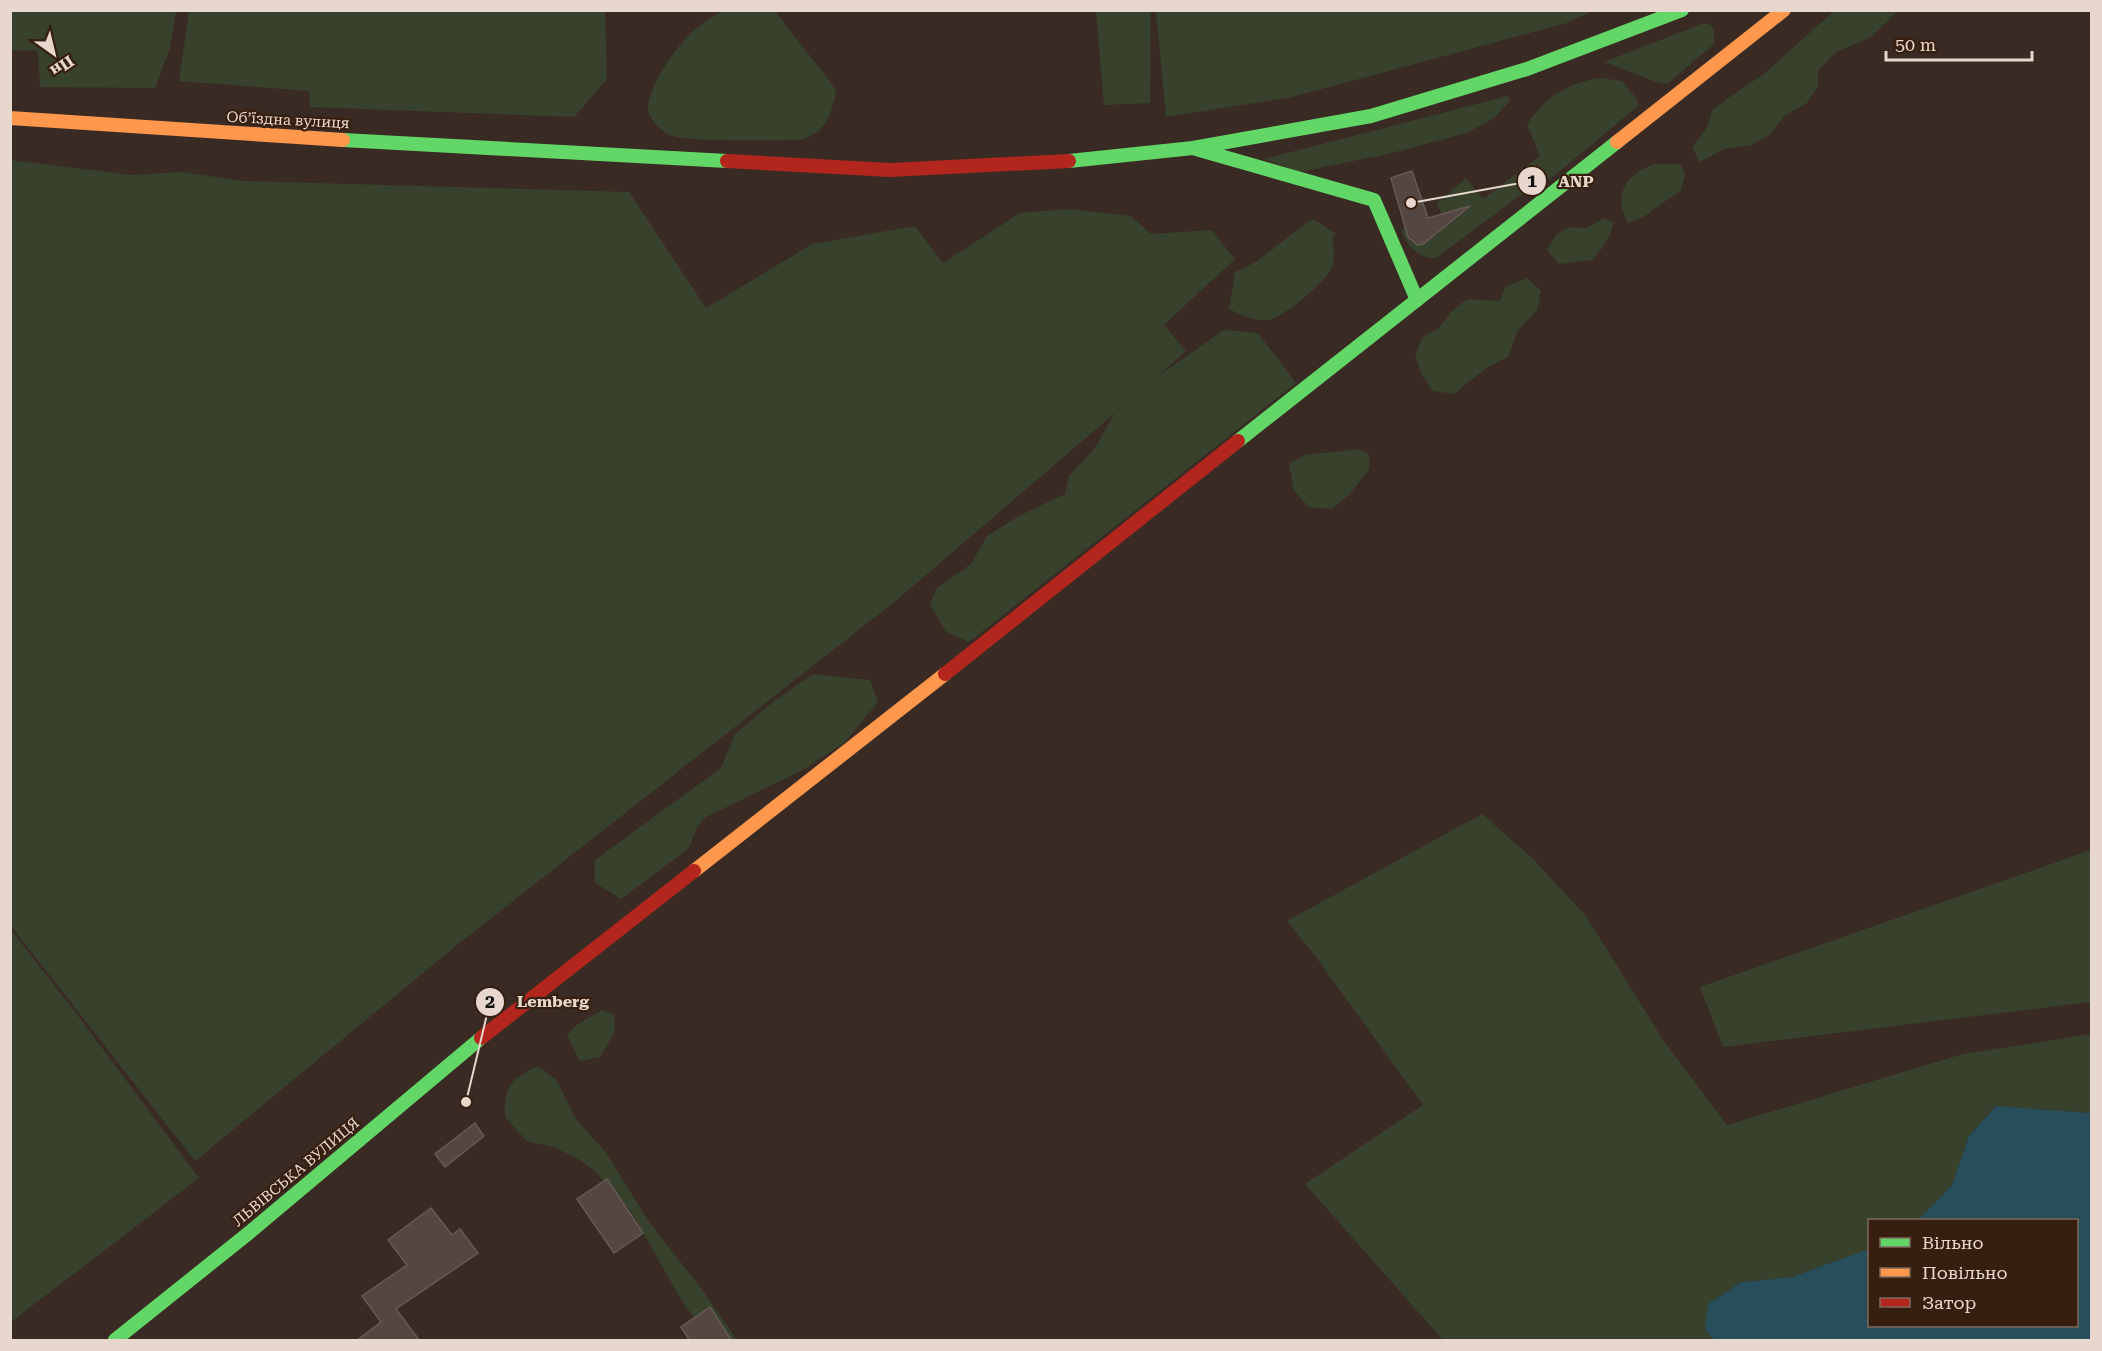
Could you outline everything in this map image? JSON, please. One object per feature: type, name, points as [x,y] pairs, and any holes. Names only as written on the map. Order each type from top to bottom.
[{"type":"main road","name":"Обʼїздна вулиця","points":[[10,118],[160,130],[890,170],[1080,160],[1193,148],[1371,116],[1527,69],[1682,10]]},
{"type":"main road","name":"ЛЬВІВСЬКА ВУЛИЦЯ","points":[[115,1341],[250,1232],[495,1026],[928,687],[1784,10]]},
{"type":"main road","points":[[1193,148],[1374,200],[1417,300]]},
{"type":"green space","points":[[1156,10],[1593,11],[1567,23],[1292,97],[1166,117]]},
{"type":"green space","points":[[10,11],[176,11],[170,48],[155,88],[40,87],[38,51],[11,50]]},
{"type":"green space","points":[[189,11],[605,11],[607,79],[574,117],[310,107],[309,91],[179,81]]},
{"type":"green space","points":[[723,11],[775,11],[831,83],[836,91],[832,108],[826,122],[816,133],[800,140],[691,139],[667,134],[658,127],[648,109],[657,80],[684,40],[706,21]]},
{"type":"green space","points":[[1096,11],[1151,11],[1150,103],[1104,105]]},
{"type":"green space","points":[[1834,11],[1898,11],[1871,37],[1835,53],[1818,71],[1818,86],[1807,103],[1784,116],[1771,134],[1752,145],[1724,149],[1700,162],[1692,147],[1706,129],[1713,109],[1766,72]]},
{"type":"green space","points":[[1704,23],[1711,25],[1714,30],[1714,44],[1667,84],[1655,82],[1604,62]]},
{"type":"green space","points":[[1602,78],[1622,81],[1637,99],[1638,106],[1554,176],[1526,191],[1436,258],[1420,254],[1407,243],[1402,232],[1405,226],[1410,241],[1417,245],[1423,244],[1447,224],[1437,204],[1466,178],[1483,199],[1540,156],[1527,125],[1534,115],[1559,92],[1579,83]]},
{"type":"green space","points":[[1508,96],[1510,101],[1494,118],[1467,133],[1388,154],[1299,172],[1264,159]]},
{"type":"green space","points":[[11,160],[132,175],[182,172],[243,181],[629,192],[706,308],[812,244],[915,226],[943,263],[1020,213],[1069,209],[1131,216],[1151,234],[1212,230],[1235,259],[1164,325],[1186,351],[1158,376],[1224,330],[1258,333],[1296,383],[969,642],[946,632],[930,604],[936,589],[971,564],[987,536],[1019,516],[1065,494],[1069,476],[1094,449],[1115,413],[898,599],[457,945],[195,1161],[11,926]]},
{"type":"green space","points":[[1655,164],[1680,164],[1685,174],[1681,190],[1643,217],[1628,223],[1621,203],[1625,186],[1636,173]]},
{"type":"green space","points":[[1605,218],[1613,223],[1612,228],[1606,243],[1593,260],[1559,264],[1547,250],[1556,235],[1569,227],[1586,228]]},
{"type":"green space","points":[[1313,219],[1336,234],[1332,239],[1334,260],[1332,267],[1322,281],[1294,305],[1269,320],[1253,319],[1229,309],[1235,272],[1256,261]]},
{"type":"green space","points":[[1527,278],[1541,291],[1537,310],[1517,332],[1508,357],[1486,368],[1454,394],[1433,391],[1422,375],[1415,356],[1422,338],[1440,327],[1451,312],[1467,299],[1500,301],[1505,287]]},
{"type":"green space","points":[[1360,449],[1369,454],[1369,469],[1350,494],[1332,509],[1309,507],[1294,491],[1289,464],[1304,455]]},
{"type":"green space","points":[[813,674],[870,680],[878,702],[845,742],[803,770],[706,817],[697,827],[689,848],[621,899],[595,883],[595,860],[721,768],[735,734],[777,699]]},
{"type":"green space","points":[[1482,814],[1531,857],[1586,916],[1665,1043],[1727,1125],[1963,1054],[2091,1034],[2091,1113],[1996,1106],[1969,1136],[1952,1185],[1919,1219],[1868,1219],[1868,1250],[1859,1254],[1792,1277],[1741,1282],[1705,1329],[1713,1340],[1443,1340],[1305,1184],[1423,1105],[1313,953],[1287,921]]},
{"type":"green space","points":[[2091,850],[2091,1002],[1723,1047],[1700,987]]},
{"type":"green space","points":[[11,930],[199,1178],[11,1322]]},
{"type":"green space","points":[[602,1010],[614,1015],[615,1032],[600,1057],[580,1061],[567,1036],[575,1026]]},
{"type":"green space","points":[[538,1066],[557,1080],[575,1118],[607,1154],[647,1219],[703,1291],[737,1340],[712,1340],[683,1303],[630,1210],[596,1172],[580,1160],[554,1147],[527,1141],[505,1117],[506,1098],[511,1085],[521,1075]]},
{"type":"water","points":[[1996,1106],[2091,1113],[2091,1340],[1713,1340],[1705,1329],[1708,1304],[1741,1282],[1792,1277],[1868,1249],[1868,1327],[2078,1327],[2078,1219],[1919,1219],[1952,1185],[1969,1136]]},
{"type":"building","points":[[1412,171],[1428,218],[1470,206],[1423,244],[1417,245],[1408,237],[1391,178]]},
{"type":"building","points":[[475,1123],[484,1136],[445,1167],[435,1154]]},
{"type":"building","points":[[607,1179],[643,1233],[614,1253],[577,1199]]},
{"type":"building","points":[[431,1208],[452,1235],[460,1229],[478,1253],[396,1309],[420,1341],[356,1341],[381,1322],[362,1296],[407,1265],[388,1240]]},
{"type":"building","points":[[710,1307],[732,1341],[690,1341],[681,1327]]},
{"type":"traffic: fast","points":[[1069,161],[1193,148],[1371,116],[1527,69],[1682,10]]},
{"type":"traffic: fast","points":[[343,140],[727,161]]},
{"type":"traffic: fast","points":[[1238,441],[1617,142]]},
{"type":"traffic: fast","points":[[1196,149],[1374,200],[1417,300]]},
{"type":"traffic: fast","points":[[115,1340],[250,1232],[481,1038]]},
{"type":"traffic: slow","points":[[1617,142],[1784,10]]},
{"type":"traffic: slow","points":[[10,118],[343,140]]},
{"type":"traffic: slow","points":[[694,871],[945,674]]},
{"type":"traffic: jam","points":[[727,161],[890,170],[1069,161]]},
{"type":"traffic: jam","points":[[945,674],[1238,441]]},
{"type":"traffic: jam","points":[[481,1038],[694,871]]},
{"type":"place","name":"ANP","points":[[1411,203]]},
{"type":"place","name":"Lemberg","points":[[466,1102]]}]
